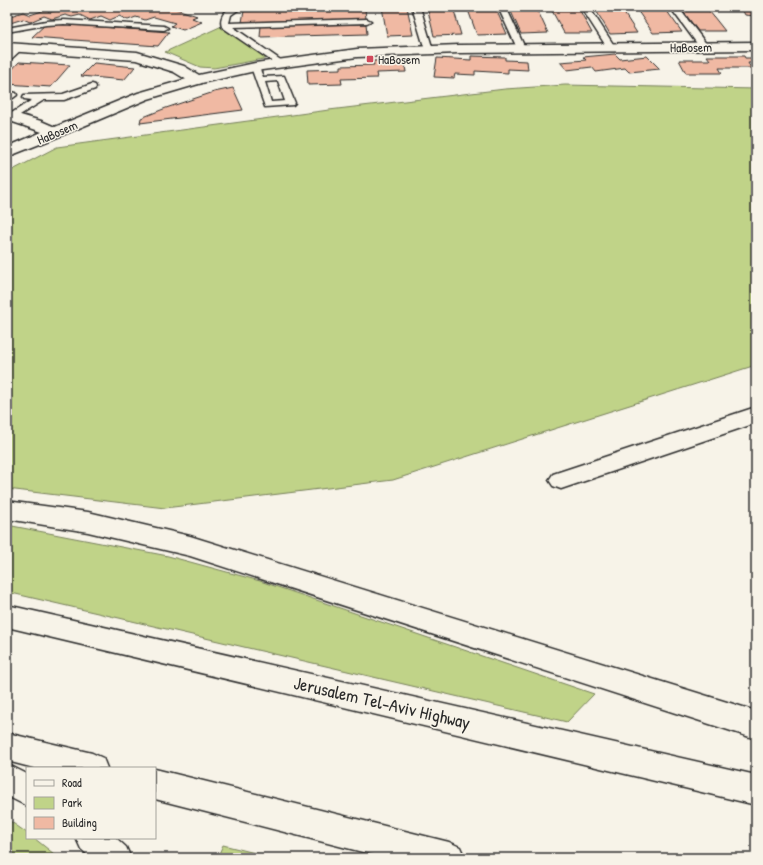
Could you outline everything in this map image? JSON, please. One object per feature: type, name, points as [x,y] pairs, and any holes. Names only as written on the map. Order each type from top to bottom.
[{"type":"main road","name":"HaBosem","points":[[7,152],[143,96],[197,80],[255,67],[357,53],[521,48],[756,46]]},
{"type":"main road","points":[[13,48],[138,56],[179,69],[197,80]]},
{"type":"main road","points":[[10,115],[36,124],[54,133]]},
{"type":"main road","points":[[561,480],[756,415]]},
{"type":"main road","points":[[7,510],[88,522],[190,546],[756,724]]},
{"type":"main road","name":"Jerusalem Tel-Aviv Highway","points":[[7,616],[756,790]]},
{"type":"main road","points":[[7,746],[88,767]]},
{"type":"main road","points":[[7,779],[26,790]]},
{"type":"main road","points":[[156,784],[449,858]]},
{"type":"main road","points":[[93,839],[115,858]]},
{"type":"lane","points":[[225,25],[225,18],[229,11],[238,7]]},
{"type":"lane","points":[[416,7],[429,50]]},
{"type":"lane","points":[[502,7],[521,48]]},
{"type":"lane","points":[[585,7],[611,47]]},
{"type":"lane","points":[[674,7],[704,46]]},
{"type":"lane","points":[[225,25],[367,21]]},
{"type":"lane","points":[[7,30],[46,23],[64,22],[164,28]]},
{"type":"lane","points":[[225,25],[279,64]]},
{"type":"lane","points":[[7,58],[13,48]]},
{"type":"lane","points":[[255,67],[259,80]]},
{"type":"lane","points":[[27,97],[64,97],[92,87]]},
{"type":"lane","points":[[10,115],[41,98]]},
{"type":"green space","points":[[222,26],[269,58],[214,68],[200,67],[165,52]]},
{"type":"green space","points":[[565,85],[756,89],[756,365],[393,480],[165,508],[7,489],[7,173],[57,147],[329,110],[505,89]]},
{"type":"green space","points":[[7,525],[168,556],[260,581],[594,694],[567,722],[7,592]]},
{"type":"green space","points":[[7,819],[26,832],[26,839],[35,839],[59,858],[7,858]]},
{"type":"green space","points":[[223,845],[275,858],[217,858]]},
{"type":"building","points":[[81,7],[90,9],[105,7],[112,10],[122,7],[132,9],[143,7],[148,9],[156,7],[164,9],[171,7],[197,16],[192,18],[202,22],[183,30],[171,26],[175,23],[154,17],[145,20],[136,17],[128,20],[119,16],[110,20],[101,16],[90,20],[80,15],[72,17],[65,15],[52,19],[44,16],[30,22],[23,19],[7,24],[7,17],[23,12],[30,15],[45,10],[51,12],[64,8],[69,11]]},
{"type":"building","points":[[382,7],[407,7],[413,35],[387,36]]},
{"type":"building","points":[[427,7],[453,7],[461,35],[434,36]]},
{"type":"building","points":[[467,7],[495,7],[507,34],[477,35]]},
{"type":"building","points":[[509,7],[536,7],[548,33],[521,34]]},
{"type":"building","points":[[550,7],[578,7],[592,33],[564,33]]},
{"type":"building","points":[[594,7],[620,7],[637,33],[610,34]]},
{"type":"building","points":[[635,7],[664,7],[682,32],[653,33]]},
{"type":"building","points":[[680,7],[706,7],[725,31],[698,31]]},
{"type":"building","points":[[741,7],[756,7],[756,16],[745,15]]},
{"type":"building","points":[[365,8],[366,19],[242,22],[244,11]]},
{"type":"building","points":[[47,23],[169,32],[158,46],[32,37]]},
{"type":"building","points":[[366,24],[367,34],[260,37],[261,26]]},
{"type":"building","points":[[615,54],[620,59],[647,56],[660,69],[629,72],[625,68],[596,72],[592,67],[567,70],[560,62],[586,60],[583,57]]},
{"type":"building","points":[[471,56],[505,57],[505,60],[527,61],[528,70],[508,69],[508,73],[475,71],[475,75],[455,74],[454,78],[434,77],[437,58],[471,60]]},
{"type":"building","points":[[707,56],[744,56],[745,58],[756,58],[756,63],[748,63],[751,68],[719,68],[722,73],[686,73],[679,60],[710,60]]},
{"type":"building","points":[[404,60],[406,72],[376,73],[377,78],[341,79],[342,84],[308,85],[307,70],[341,69],[341,66],[374,65],[373,61]]},
{"type":"building","points":[[19,62],[70,65],[51,87],[7,84],[7,75]]},
{"type":"building","points":[[94,63],[135,67],[124,80],[81,76]]},
{"type":"building","points":[[233,88],[243,110],[140,123],[141,118],[166,108],[214,92]]},
{"type":"place","name":"HaBosem","points":[[370,59]]}]
